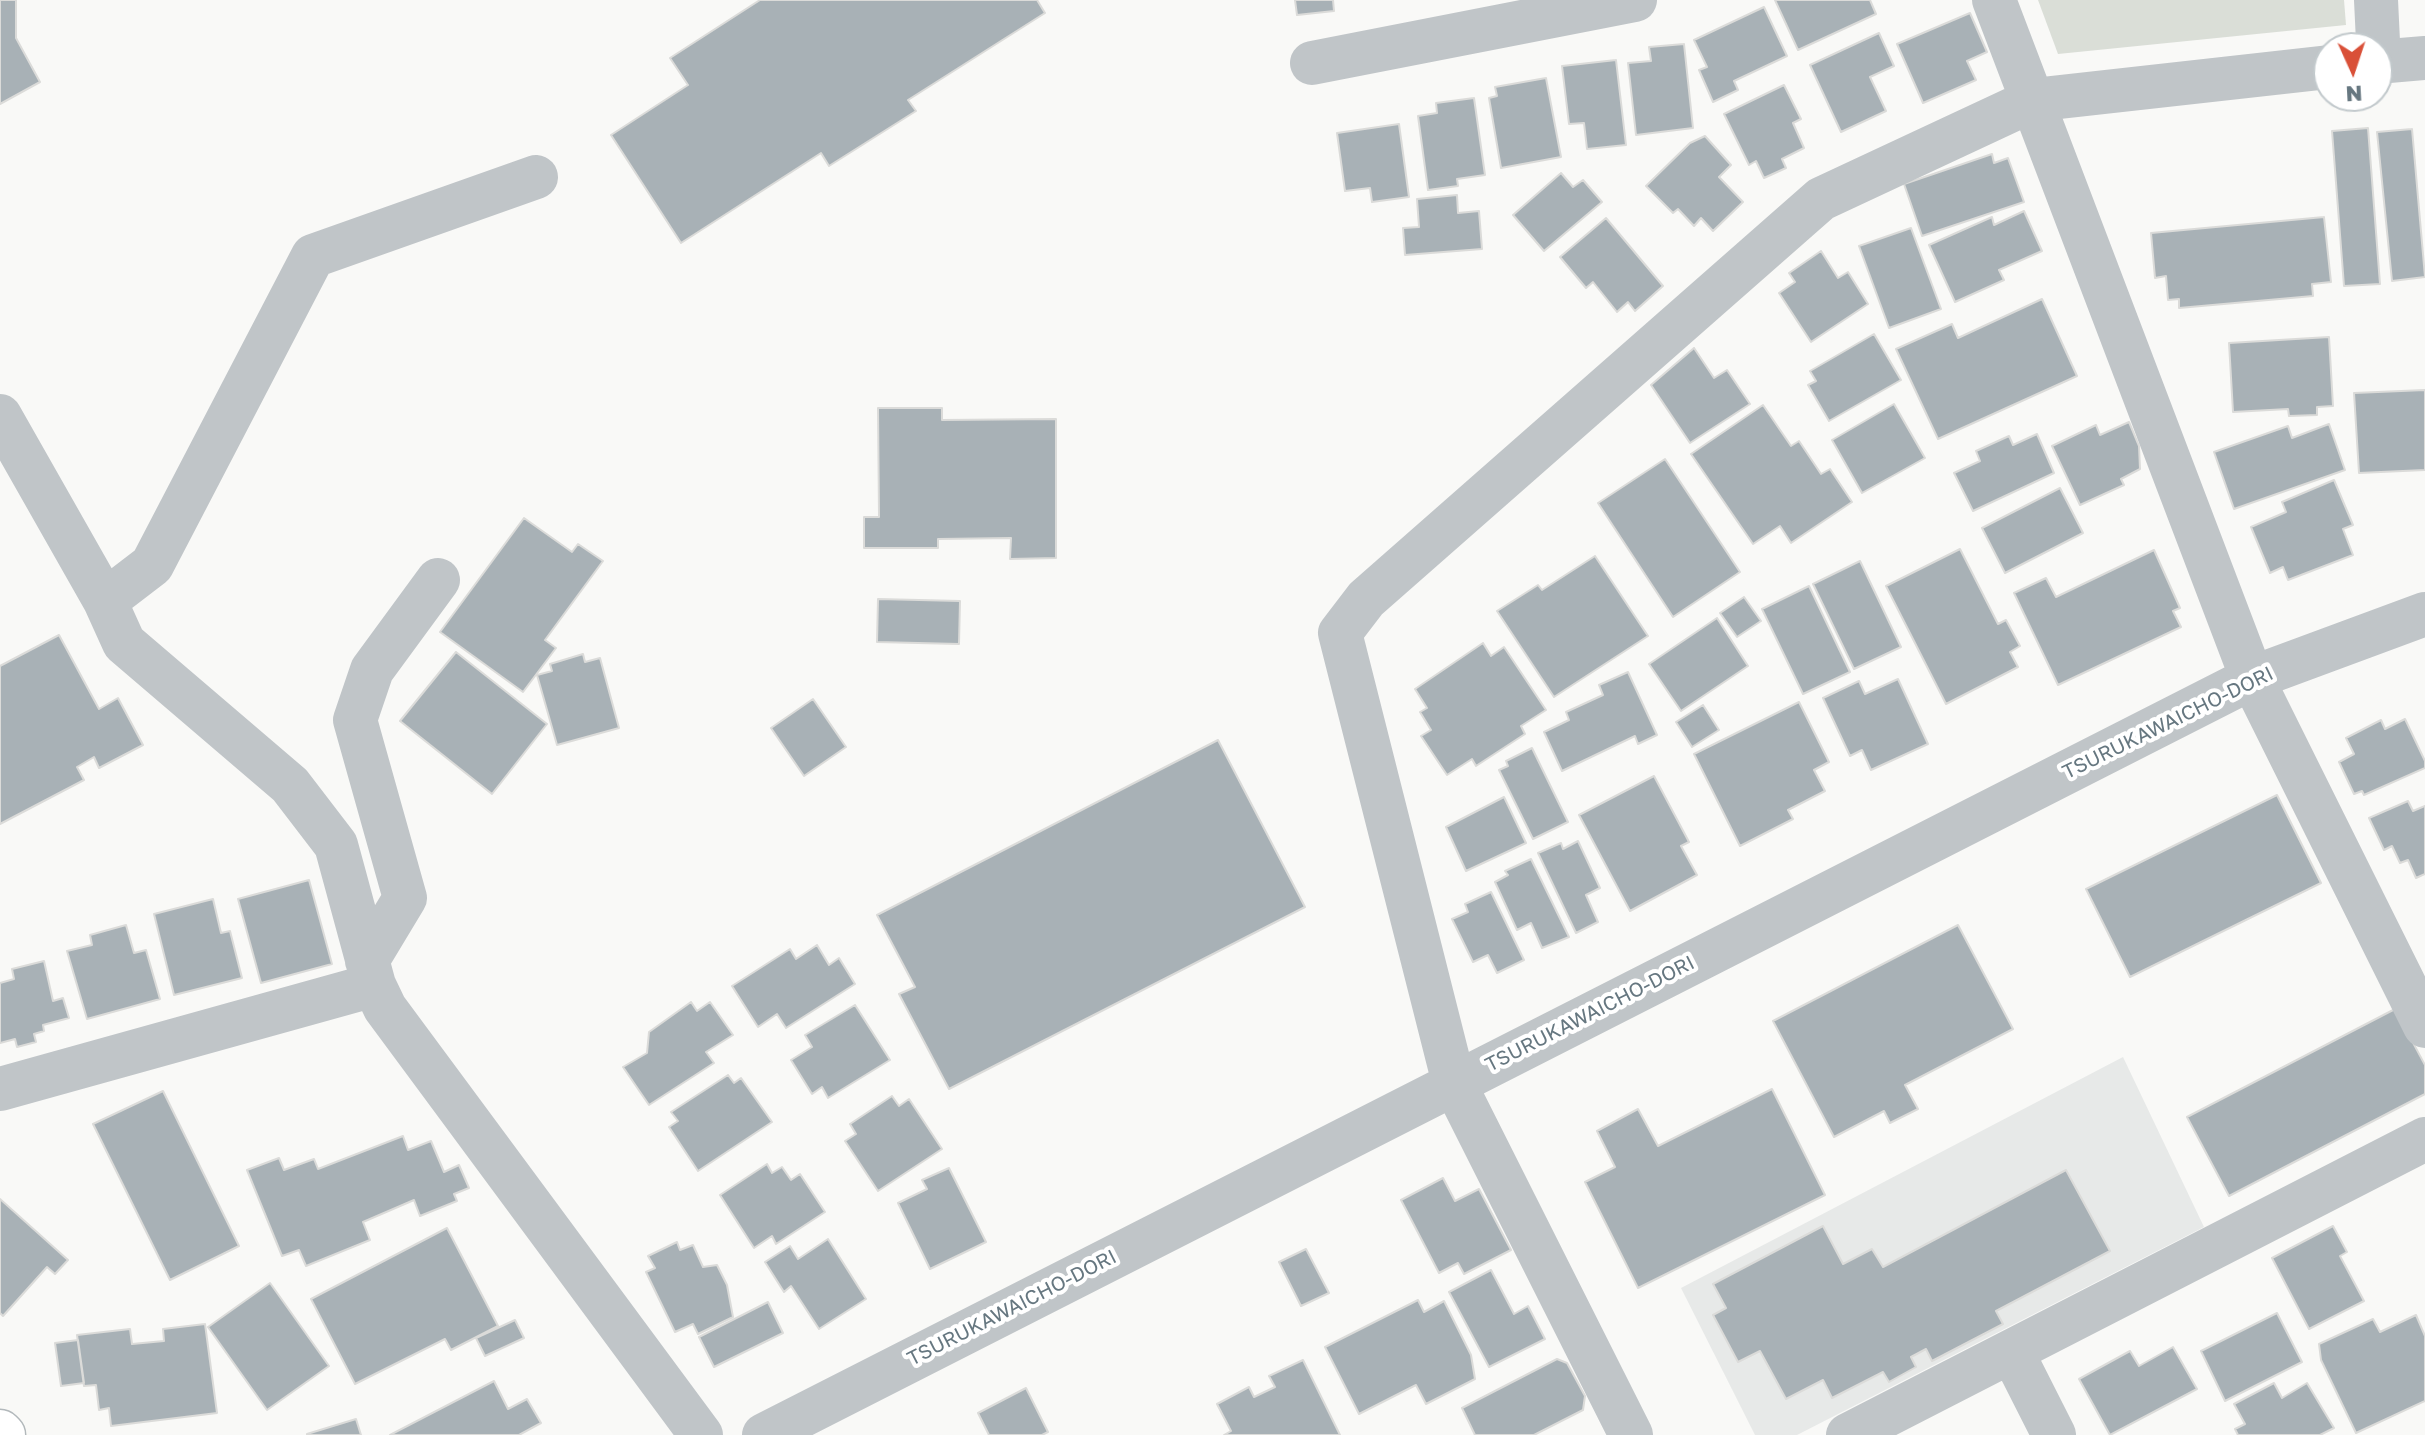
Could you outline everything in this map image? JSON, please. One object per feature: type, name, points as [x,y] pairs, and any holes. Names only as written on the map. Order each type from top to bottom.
[{"type":"street","points":[[1312,63],[1635,0]]},
{"type":"street","points":[[1994,0],[2252,678],[2425,1026]]},
{"type":"street","points":[[2376,0],[2377,32]]},
{"type":"street","points":[[2393,61],[2425,58]]},
{"type":"street","points":[[1631,1435],[1454,1083],[1340,633],[1366,599],[1821,199],[2033,100],[2313,69]]},
{"type":"street","points":[[105,601],[152,565],[313,256],[536,177]]},
{"type":"street","points":[[0,416],[105,601],[124,643],[290,785],[336,845],[371,973],[385,1008],[701,1435]]},
{"type":"street","points":[[0,1089],[371,973],[405,898],[355,720],[372,670],[438,580]]},
{"type":"street","name":"TSURUKAWAICHO-DORI","points":[[764,1435],[2252,678],[2425,614]]},
{"type":"street","points":[[1848,1435],[2425,1139]]},
{"type":"street","points":[[2012,1352],[2054,1435]]},
{"type":"shaded area","points":[[2038,0],[2344,0],[2346,25],[2058,54]]},
{"type":"shaded area","points":[[2123,1057],[2204,1227],[1797,1435],[1755,1435],[1681,1288]]},
{"type":"building","points":[[0,0],[16,0],[16,38],[40,82],[0,104]]},
{"type":"building","points":[[760,0],[1037,0],[1045,13],[908,100],[916,111],[829,166],[821,153],[681,243],[611,135],[688,85],[670,58]]},
{"type":"building","points":[[1295,0],[1333,0],[1334,11],[1297,15]]},
{"type":"building","points":[[1775,0],[1870,0],[1876,14],[1798,50]]},
{"type":"building","points":[[1764,7],[1787,56],[1734,81],[1738,90],[1713,102],[1699,70],[1707,67],[1694,40]]},
{"type":"building","points":[[1970,13],[1987,52],[1967,61],[1976,80],[1923,103],[1897,44]]},
{"type":"building","points":[[1879,33],[1894,66],[1870,77],[1886,111],[1841,132],[1810,65]]},
{"type":"building","points":[[1684,44],[1693,128],[1636,135],[1628,63],[1651,61],[1649,47]]},
{"type":"building","points":[[1616,60],[1626,145],[1587,149],[1584,123],[1569,124],[1562,66]]},
{"type":"building","points":[[1546,78],[1561,157],[1501,168],[1489,98],[1497,96],[1495,87]]},
{"type":"building","points":[[1784,85],[1801,119],[1793,123],[1804,148],[1782,159],[1786,168],[1764,178],[1756,161],[1749,165],[1724,114]]},
{"type":"building","points":[[1474,98],[1485,175],[1457,179],[1458,186],[1428,190],[1418,116],[1437,113],[1436,103]]},
{"type":"building","points":[[1399,124],[1409,197],[1372,202],[1370,188],[1345,191],[1337,133]]},
{"type":"building","points":[[2368,128],[2380,284],[2344,286],[2332,131]]},
{"type":"building","points":[[2412,129],[2425,277],[2392,281],[2377,132]]},
{"type":"building","points":[[1705,136],[1731,165],[1719,177],[1743,202],[1713,231],[1701,218],[1694,226],[1678,209],[1673,213],[1646,186],[1690,143]]},
{"type":"building","points":[[1992,154],[1994,163],[2008,158],[2024,202],[1922,236],[1904,184]]},
{"type":"building","points":[[1561,173],[1573,187],[1583,180],[1602,202],[1544,251],[1513,215]]},
{"type":"building","points":[[1457,195],[1458,213],[1479,211],[1482,249],[1405,255],[1403,228],[1419,227],[1417,199]]},
{"type":"building","points":[[2024,211],[2042,251],[1999,270],[2004,280],[1955,302],[1929,245],[1992,217],[1994,225]]},
{"type":"building","points":[[2324,217],[2331,282],[2312,284],[2313,296],[2179,308],[2179,299],[2168,300],[2166,276],[2155,278],[2151,233]]},
{"type":"building","points":[[1606,218],[1663,286],[1635,311],[1628,302],[1617,312],[1593,282],[1586,288],[1560,257]]},
{"type":"building","points":[[1911,228],[1941,309],[1889,328],[1859,246]]},
{"type":"building","points":[[1821,251],[1838,278],[1848,272],[1868,304],[1811,342],[1779,293],[1795,282],[1789,273]]},
{"type":"building","points":[[2042,299],[2077,376],[1938,439],[1896,349],[1952,324],[1958,338]]},
{"type":"building","points":[[1874,334],[1901,380],[1829,421],[1808,385],[1816,381],[1810,371]]},
{"type":"building","points":[[2329,337],[2333,406],[2317,407],[2317,415],[2289,416],[2288,409],[2233,412],[2229,343]]},
{"type":"building","points":[[1694,348],[1714,378],[1727,370],[1750,404],[1690,443],[1651,385]]},
{"type":"building","points":[[2425,390],[2425,470],[2359,473],[2354,393]]},
{"type":"building","points":[[1894,404],[1925,458],[1862,493],[1832,440]]},
{"type":"building","points":[[1763,405],[1791,446],[1799,441],[1821,474],[1830,469],[1852,502],[1791,543],[1780,526],[1753,544],[1691,454]]},
{"type":"building","points":[[878,408],[942,408],[942,420],[1056,419],[1056,558],[1010,559],[1011,538],[938,539],[938,548],[864,548],[864,517],[879,517]]},
{"type":"building","points":[[2129,422],[2139,446],[2140,469],[2121,479],[2124,485],[2080,505],[2052,446],[2096,425],[2100,435]]},
{"type":"building","points":[[2329,424],[2345,470],[2234,509],[2214,452],[2288,426],[2292,438]]},
{"type":"building","points":[[2037,434],[2054,473],[1973,511],[1954,473],[1980,461],[1976,451],[2009,436],[2013,445]]},
{"type":"building","points":[[1665,459],[1740,572],[1673,617],[1598,503]]},
{"type":"building","points":[[2334,480],[2353,525],[2343,529],[2353,555],[2288,580],[2283,567],[2270,573],[2251,527],[2286,512],[2282,502]]},
{"type":"building","points":[[2060,488],[2083,533],[2005,573],[1982,528]]},
{"type":"building","points":[[524,518],[572,552],[578,544],[603,561],[545,640],[556,648],[523,692],[440,632]]},
{"type":"building","points":[[1960,549],[1998,624],[2006,620],[2020,646],[2010,652],[2018,667],[1946,704],[1886,586]]},
{"type":"building","points":[[2154,550],[2180,608],[2173,611],[2181,627],[2058,685],[2014,593],[2046,578],[2056,597]]},
{"type":"building","points":[[1595,556],[1648,636],[1554,697],[1497,611],[1538,585],[1542,590]]},
{"type":"building","points":[[1860,561],[1901,647],[1854,669],[1813,584]]},
{"type":"building","points":[[1809,586],[1850,672],[1803,694],[1762,609]]},
{"type":"building","points":[[1744,597],[1761,621],[1737,637],[1720,613]]},
{"type":"building","points":[[878,599],[960,601],[959,644],[877,642]]},
{"type":"building","points":[[1717,618],[1748,666],[1681,711],[1649,664]]},
{"type":"building","points":[[59,635],[99,709],[118,698],[143,745],[99,768],[94,757],[77,767],[84,780],[0,824],[0,666]]},
{"type":"building","points":[[1483,643],[1491,656],[1504,647],[1546,710],[1521,726],[1525,734],[1476,766],[1472,759],[1447,775],[1421,736],[1431,730],[1420,712],[1427,708],[1415,689]]},
{"type":"building","points":[[456,652],[547,724],[492,794],[400,721]]},
{"type":"building","points":[[583,654],[585,662],[600,658],[619,728],[557,745],[537,675],[552,671],[550,664]]},
{"type":"building","points":[[1628,672],[1657,735],[1638,744],[1635,736],[1562,771],[1544,732],[1569,720],[1566,712],[1603,695],[1599,685]]},
{"type":"building","points":[[1898,679],[1928,744],[1871,770],[1862,750],[1850,756],[1823,698],[1859,681],[1865,694]]},
{"type":"building","points":[[813,699],[846,747],[804,776],[771,728]]},
{"type":"building","points":[[1799,702],[1829,762],[1814,770],[1825,791],[1788,810],[1793,819],[1740,846],[1694,754]]},
{"type":"building","points":[[1703,705],[1719,730],[1692,747],[1676,722]]},
{"type":"building","points":[[2405,719],[2425,761],[2425,768],[2364,795],[2362,791],[2354,794],[2339,762],[2354,754],[2346,738],[2381,720],[2385,729]]},
{"type":"building","points":[[1218,740],[1305,907],[949,1089],[899,994],[915,987],[877,915]]},
{"type":"building","points":[[1532,748],[1568,822],[1533,839],[1499,770],[1508,766],[1506,761]]},
{"type":"building","points":[[1654,776],[1689,842],[1681,846],[1697,875],[1630,911],[1579,815]]},
{"type":"building","points":[[2277,795],[2321,883],[2130,977],[2086,889]]},
{"type":"building","points":[[1504,797],[1526,843],[1466,871],[1446,827]]},
{"type":"building","points":[[2408,801],[2413,811],[2425,806],[2425,874],[2416,878],[2408,860],[2400,863],[2392,846],[2384,850],[2369,818]]},
{"type":"building","points":[[1578,841],[1600,888],[1586,895],[1598,922],[1576,933],[1538,853],[1561,843],[1563,849]]},
{"type":"building","points":[[1531,859],[1569,937],[1542,948],[1531,923],[1517,930],[1495,882],[1508,875],[1505,871]]},
{"type":"building","points":[[309,880],[332,964],[261,983],[238,899]]},
{"type":"building","points":[[1491,892],[1524,960],[1497,973],[1488,955],[1473,962],[1452,919],[1468,912],[1465,904]]},
{"type":"building","points":[[213,899],[221,933],[230,931],[242,978],[174,995],[154,914]]},
{"type":"building","points":[[126,925],[134,953],[146,950],[160,999],[87,1019],[67,951],[92,945],[90,935]]},
{"type":"building","points":[[1958,925],[2013,1029],[1905,1085],[1918,1109],[1890,1123],[1884,1111],[1834,1137],[1773,1021]]},
{"type":"building","points":[[817,945],[829,965],[839,958],[855,984],[786,1028],[777,1014],[758,1027],[732,986],[790,949],[796,959]]},
{"type":"building","points":[[44,961],[53,1001],[63,998],[69,1018],[43,1025],[44,1031],[34,1034],[36,1042],[17,1047],[15,1039],[0,1043],[0,983],[14,979],[12,969]]},
{"type":"building","points":[[691,1002],[697,1011],[710,1002],[733,1035],[706,1052],[714,1063],[649,1105],[623,1067],[647,1053],[649,1032]]},
{"type":"building","points":[[855,1005],[890,1060],[828,1098],[822,1087],[812,1094],[791,1060],[812,1047],[805,1035]]},
{"type":"building","points":[[2395,1009],[2425,1065],[2425,1094],[2229,1196],[2187,1117]]},
{"type":"building","points":[[728,1075],[734,1083],[741,1078],[772,1122],[698,1171],[669,1127],[678,1121],[671,1112]]},
{"type":"building","points":[[1772,1089],[1825,1195],[1638,1288],[1585,1182],[1615,1167],[1597,1131],[1638,1109],[1658,1146]]},
{"type":"building","points":[[163,1091],[239,1246],[170,1280],[93,1124]]},
{"type":"building","points":[[892,1096],[899,1106],[909,1099],[942,1149],[878,1191],[845,1141],[856,1134],[850,1124]]},
{"type":"building","points":[[403,1136],[408,1150],[431,1141],[444,1172],[459,1165],[469,1188],[454,1194],[457,1201],[420,1216],[414,1200],[363,1222],[370,1240],[306,1266],[299,1250],[282,1256],[247,1170],[279,1158],[284,1170],[314,1159],[318,1169]]},
{"type":"building","points":[[767,1164],[772,1173],[782,1167],[791,1180],[800,1174],[825,1212],[776,1244],[772,1236],[754,1248],[720,1195]]},
{"type":"building","points":[[949,1168],[986,1242],[930,1269],[898,1203],[927,1189],[922,1180]]},
{"type":"building","points":[[2066,1170],[2110,1251],[1996,1311],[2003,1324],[1932,1361],[1926,1349],[1911,1357],[1916,1367],[1889,1382],[1883,1372],[1832,1398],[1823,1380],[1786,1399],[1760,1351],[1738,1362],[1713,1315],[1726,1308],[1713,1284],[1823,1226],[1843,1264],[1872,1249],[1883,1267]]},
{"type":"building","points":[[1443,1178],[1455,1201],[1479,1189],[1511,1250],[1464,1274],[1458,1263],[1439,1273],[1401,1200]]},
{"type":"building","points":[[0,1199],[68,1260],[55,1274],[47,1267],[3,1316],[0,1313]]},
{"type":"building","points":[[2333,1226],[2347,1252],[2340,1256],[2364,1301],[2309,1329],[2272,1258]]},
{"type":"building","points":[[447,1228],[498,1326],[451,1350],[445,1339],[355,1384],[311,1299]]},
{"type":"building","points":[[828,1239],[866,1299],[819,1329],[791,1286],[784,1292],[765,1262],[790,1246],[798,1259]]},
{"type":"building","points":[[677,1242],[680,1250],[693,1245],[703,1267],[717,1265],[727,1285],[733,1317],[698,1334],[693,1324],[675,1332],[646,1272],[655,1268],[648,1256]]},
{"type":"building","points":[[1306,1249],[1329,1293],[1301,1306],[1279,1262]]},
{"type":"building","points":[[1491,1270],[1514,1314],[1528,1306],[1545,1339],[1489,1367],[1449,1292]]},
{"type":"building","points":[[270,1283],[329,1366],[267,1410],[208,1327]]},
{"type":"building","points":[[1418,1300],[1424,1312],[1444,1301],[1471,1355],[1475,1379],[1426,1404],[1416,1385],[1359,1414],[1325,1347]]},
{"type":"building","points":[[768,1302],[783,1333],[714,1367],[699,1337]]},
{"type":"building","points":[[2277,1313],[2302,1362],[2225,1401],[2201,1351]]},
{"type":"building","points":[[2416,1315],[2425,1336],[2425,1401],[2356,1433],[2321,1360],[2319,1344],[2373,1319],[2380,1332]]},
{"type":"building","points":[[515,1320],[524,1338],[485,1356],[476,1338]]},
{"type":"building","points":[[205,1324],[217,1413],[111,1426],[109,1408],[99,1410],[96,1385],[84,1386],[77,1335],[130,1329],[132,1344],[164,1341],[163,1329]]},
{"type":"building","points":[[78,1340],[84,1383],[61,1386],[55,1343]]},
{"type":"building","points":[[2173,1347],[2197,1389],[2110,1435],[2079,1379],[2130,1351],[2139,1366]]},
{"type":"building","points":[[1557,1359],[1567,1363],[1585,1396],[1583,1410],[1534,1435],[1475,1435],[1462,1408]]},
{"type":"building","points":[[1303,1360],[1340,1435],[1224,1435],[1231,1431],[1217,1404],[1249,1387],[1254,1397],[1275,1387],[1269,1376]]},
{"type":"building","points":[[494,1381],[508,1409],[527,1399],[541,1423],[519,1435],[390,1435]]},
{"type":"building","points":[[2274,1383],[2282,1398],[2307,1383],[2334,1428],[2320,1435],[2238,1435],[2235,1429],[2245,1424],[2234,1404]]},
{"type":"building","points":[[1026,1388],[1048,1432],[1042,1435],[989,1435],[978,1413]]},
{"type":"building","points":[[356,1419],[361,1435],[307,1435],[307,1434]]}]
